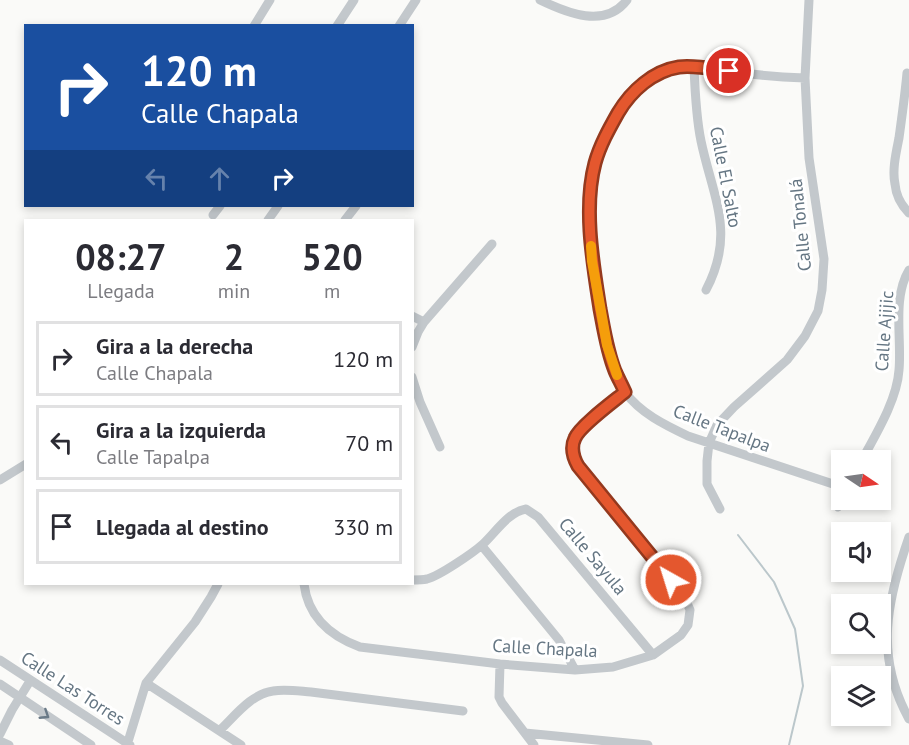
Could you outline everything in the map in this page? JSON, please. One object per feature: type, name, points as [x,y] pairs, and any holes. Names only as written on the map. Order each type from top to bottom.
[{"type":"street","points":[[255,24],[270,0]]},
{"type":"street","points":[[338,24],[354,0]]},
{"type":"street","points":[[400,24],[416,0]]},
{"type":"street","points":[[540,0],[562,5],[576,15],[590,17],[614,11],[627,0]]},
{"type":"street","name":"Calle Tonalá","points":[[720,509],[707,484],[709,443],[717,425],[787,360],[805,336],[818,311],[822,290],[824,259],[809,158],[805,78],[809,0]]},
{"type":"street","name":"Calle Tapalpa","points":[[805,78],[678,67],[651,77],[635,90],[623,104],[605,135],[595,163],[590,193],[592,261],[607,345],[615,371],[625,392],[644,411],[688,436],[831,483]]},
{"type":"street","name":"Calle El Salto","points":[[694,67],[694,94],[701,141],[716,197],[721,227],[721,249],[714,274],[706,290]]},
{"type":"street","points":[[907,73],[894,182],[898,197],[909,213]]},
{"type":"street","points":[[213,215],[219,207]]},
{"type":"street","points":[[346,219],[355,207]]},
{"type":"street","points":[[415,330],[492,244]]},
{"type":"street","name":"Calle Ajijic","points":[[867,450],[892,400],[899,372],[900,300],[909,270]]},
{"type":"street","points":[[414,317],[424,322]]},
{"type":"street","points":[[414,383],[440,447]]},
{"type":"street","name":"Calle Chapala","points":[[304,585],[316,616],[329,631],[344,641],[360,647],[500,664],[575,670],[613,667],[654,655],[681,635],[688,625],[690,610],[684,596],[578,466],[572,450],[574,438],[580,430],[625,392]]},
{"type":"street","points":[[0,480],[24,465]]},
{"type":"street","name":"Calle Sayula","points":[[482,546],[513,514],[526,509],[538,517],[654,655]]},
{"type":"street","points":[[909,537],[897,572],[887,623],[889,661],[893,679],[909,719]]},
{"type":"street","points":[[414,580],[425,580],[438,574],[482,546],[559,640],[575,670]]},
{"type":"street","points":[[128,744],[146,683],[195,622],[217,585]]},
{"type":"street","name":"Calle Las Torres","points":[[0,660],[128,744]]},
{"type":"street","points":[[500,664],[499,697],[534,745]]},
{"type":"street","points":[[0,734],[30,681]]},
{"type":"street","points":[[146,683],[241,745]]},
{"type":"street","name":"Calle Las Torres","points":[[0,684],[91,745]]},
{"type":"street","points":[[220,730],[251,700],[272,691],[311,692],[463,711]]},
{"type":"street","points":[[525,733],[648,745]]},
{"type":"street","points":[[0,741],[9,745]]},
{"type":"waterway","points":[[738,535],[774,582],[795,629],[803,686],[789,745]]},
{"type":"slow traffic","points":[[591,246],[607,345],[617,375]]},
{"type":"route","points":[[671,580],[573,457],[574,438],[580,430],[625,392],[615,371],[607,345],[592,261],[590,193],[595,163],[605,135],[623,104],[635,90],[651,77],[678,67],[729,71]]}]
